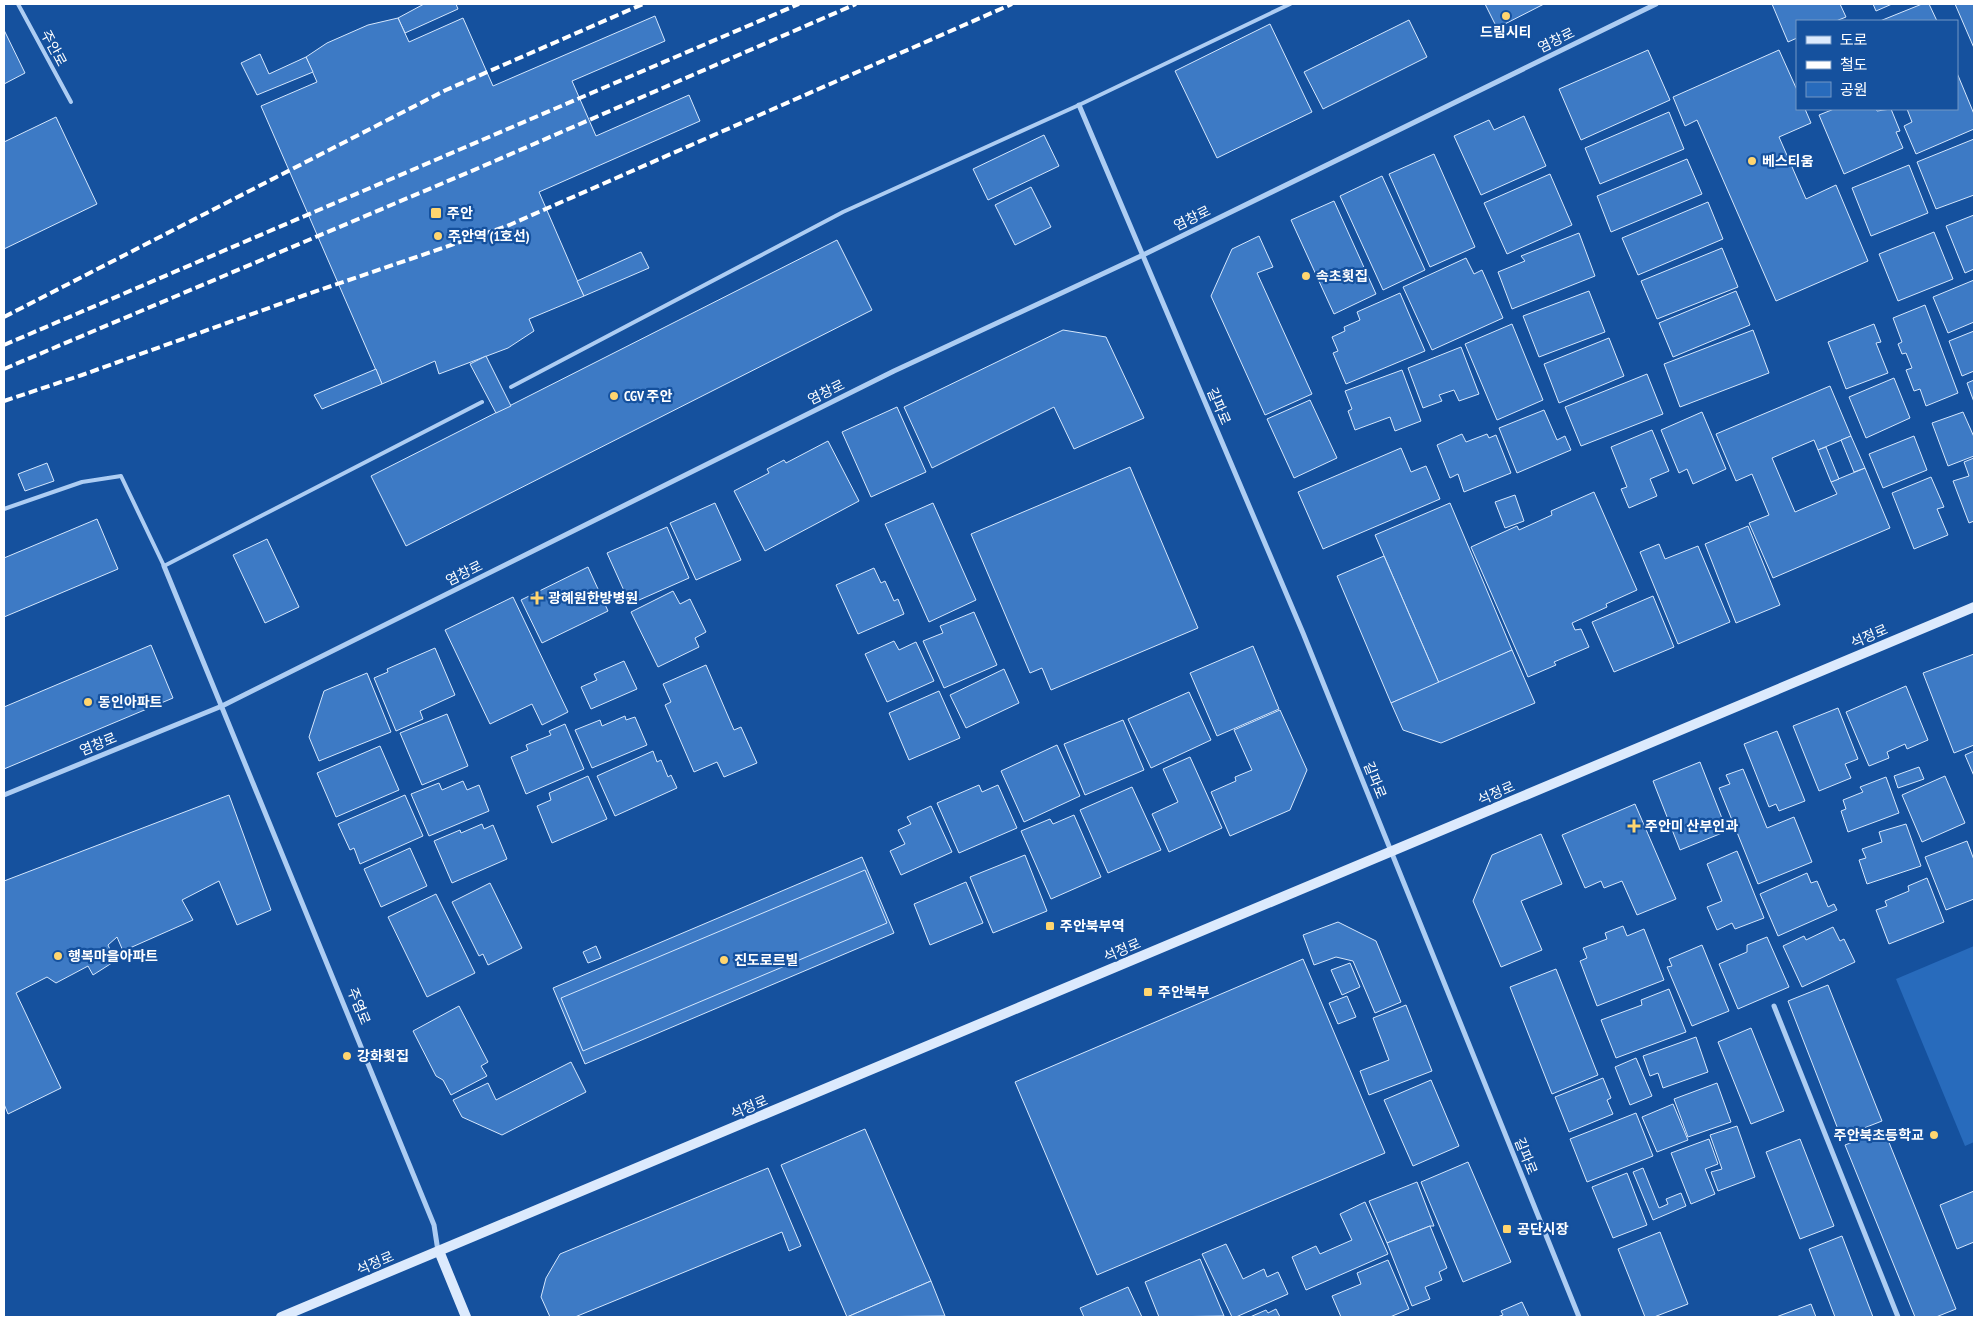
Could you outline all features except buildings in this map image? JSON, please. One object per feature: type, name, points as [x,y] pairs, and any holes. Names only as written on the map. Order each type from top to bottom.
[{"type":"main road","name":"석정로","points":[[280,1317],[1974,607]]},
{"type":"main road","name":"주염로","points":[[438,1251],[466,1317]]},
{"type":"street","name":"염창로","points":[[4,795],[222,706],[894,371],[1143,255],[1656,4]]},
{"type":"street","name":"길파로","points":[[1079,105],[1299,624],[1579,1317]]},
{"type":"street","name":"주염로","points":[[164,566],[434,1225],[438,1251]]},
{"type":"street","points":[[1774,1006],[1898,1317]]},
{"type":"lane","name":"주안로","points":[[18,4],[70,102]]},
{"type":"lane","points":[[511,387],[843,212],[1079,105],[1290,4]]},
{"type":"lane","points":[[4,509],[82,482],[121,476],[164,566],[482,402]]},
{"type":"green space","points":[[1974,946],[1974,1142],[1965,1146],[1896,979]]},
{"type":"railway","points":[[4,317],[446,90],[643,4]]},
{"type":"railway","points":[[4,345],[799,4]]},
{"type":"railway","points":[[4,369],[481,167],[856,4]]},
{"type":"railway","points":[[4,401],[507,226],[1012,4]]},
{"type":"place","name":"드림시티","points":[[1506,16]]},
{"type":"place","name":"베스티움","points":[[1752,161]]},
{"type":"place","name":"주안","points":[[436,213]]},
{"type":"place","name":"주안역 (1호선)","points":[[438,236]]},
{"type":"place","name":"속초횟집","points":[[1306,276]]},
{"type":"place","name":"CGV 주안","points":[[614,396]]},
{"type":"place","name":"광혜원한방병원","points":[[537,598]]},
{"type":"place","name":"동인아파트","points":[[88,702]]},
{"type":"place","name":"주안미 산부인과","points":[[1634,826]]},
{"type":"place","name":"주안북부역","points":[[1050,926]]},
{"type":"place","name":"행복마을아파트","points":[[58,956]]},
{"type":"place","name":"진도로르빌","points":[[724,960]]},
{"type":"place","name":"주안북부","points":[[1148,992]]},
{"type":"place","name":"강화횟집","points":[[347,1056]]},
{"type":"place","name":"주안북초등학교","points":[[1934,1135]]},
{"type":"place","name":"공단시장","points":[[1507,1229]]}]
